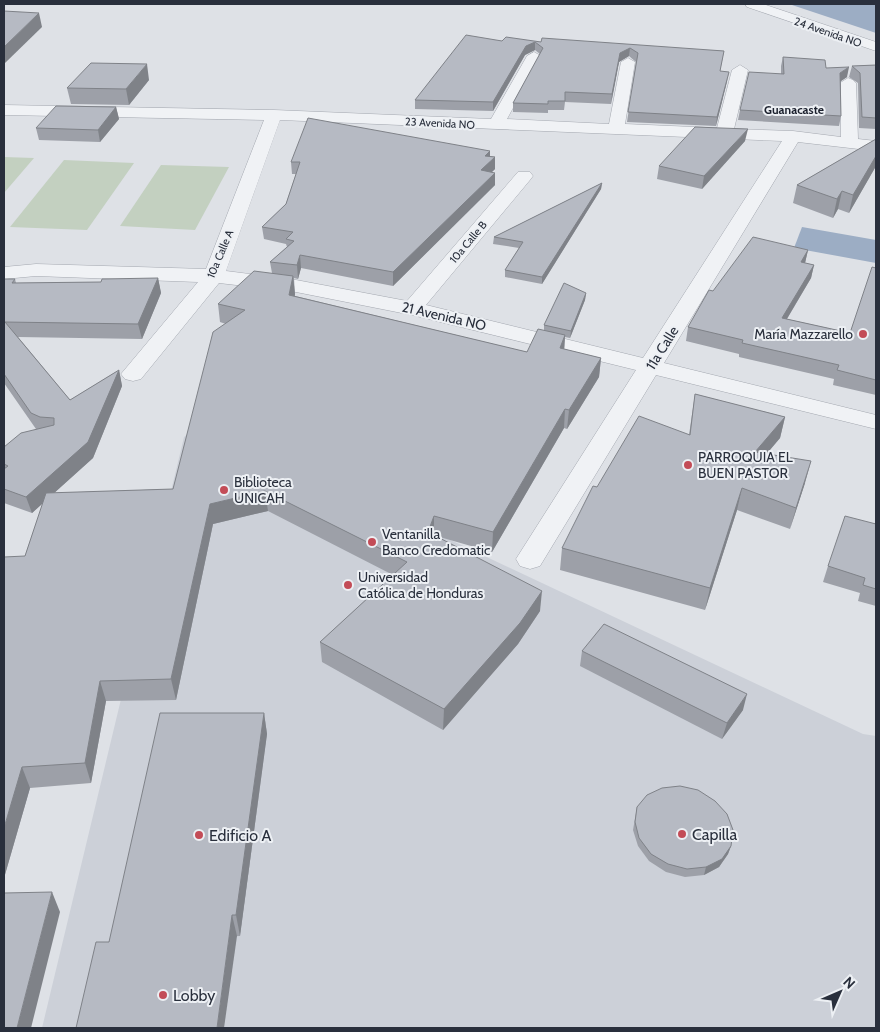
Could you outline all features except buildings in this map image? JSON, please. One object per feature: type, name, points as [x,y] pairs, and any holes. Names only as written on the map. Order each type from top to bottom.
[{"type":"street","name":"24 Avenida NO","points":[[752,4],[876,47]]},
{"type":"street","points":[[496,125],[534,56]]},
{"type":"street","points":[[616,130],[628,62]]},
{"type":"street","points":[[724,134],[740,70]]},
{"type":"street","points":[[848,83],[850,143]]},
{"type":"street","name":"23 Avenida NO","points":[[4,110],[274,115],[793,136],[876,146]]},
{"type":"street","name":"10a Calle A","points":[[134,374],[214,276],[274,115]]},
{"type":"street","name":"11a Calle","points":[[530,559],[793,136]]},
{"type":"street","name":"10a Calle B","points":[[412,308],[524,176]]},
{"type":"street","name":"21 Avenida NO","points":[[4,273],[36,270],[214,276],[296,286],[412,308],[651,365],[876,422]]},
{"type":"shaded area","name":"Universidad Católica de Honduras","points":[[202,423],[863,734],[876,736],[876,1028],[42,1028],[184,437]]},
{"type":"green space","points":[[4,157],[34,158],[4,193]]},
{"type":"green space","points":[[64,160],[134,163],[87,230],[10,227]]},
{"type":"green space","points":[[161,165],[229,167],[195,230],[120,226]]},
{"type":"water","points":[[789,4],[876,4],[876,33]]},
{"type":"water","points":[[802,227],[876,240],[876,263],[794,248]]},
{"type":"place","name":"María Mazzarello","points":[[863,334]]},
{"type":"place","name":"PARROQUIA EL BUEN PASTOR","points":[[688,465]]},
{"type":"place","name":"Biblioteca UNICAH","points":[[224,490]]},
{"type":"place","name":"Ventanilla Banco Credomatic","points":[[372,542]]},
{"type":"place","name":"Universidad Católica de Honduras","points":[[348,585]]},
{"type":"place","name":"Capilla","points":[[682,834]]},
{"type":"place","name":"Edificio A","points":[[199,835]]},
{"type":"place","name":"Lobby","points":[[163,995]]},
{"type":"district","name":"Guanacaste","points":[[794,110]]}]
